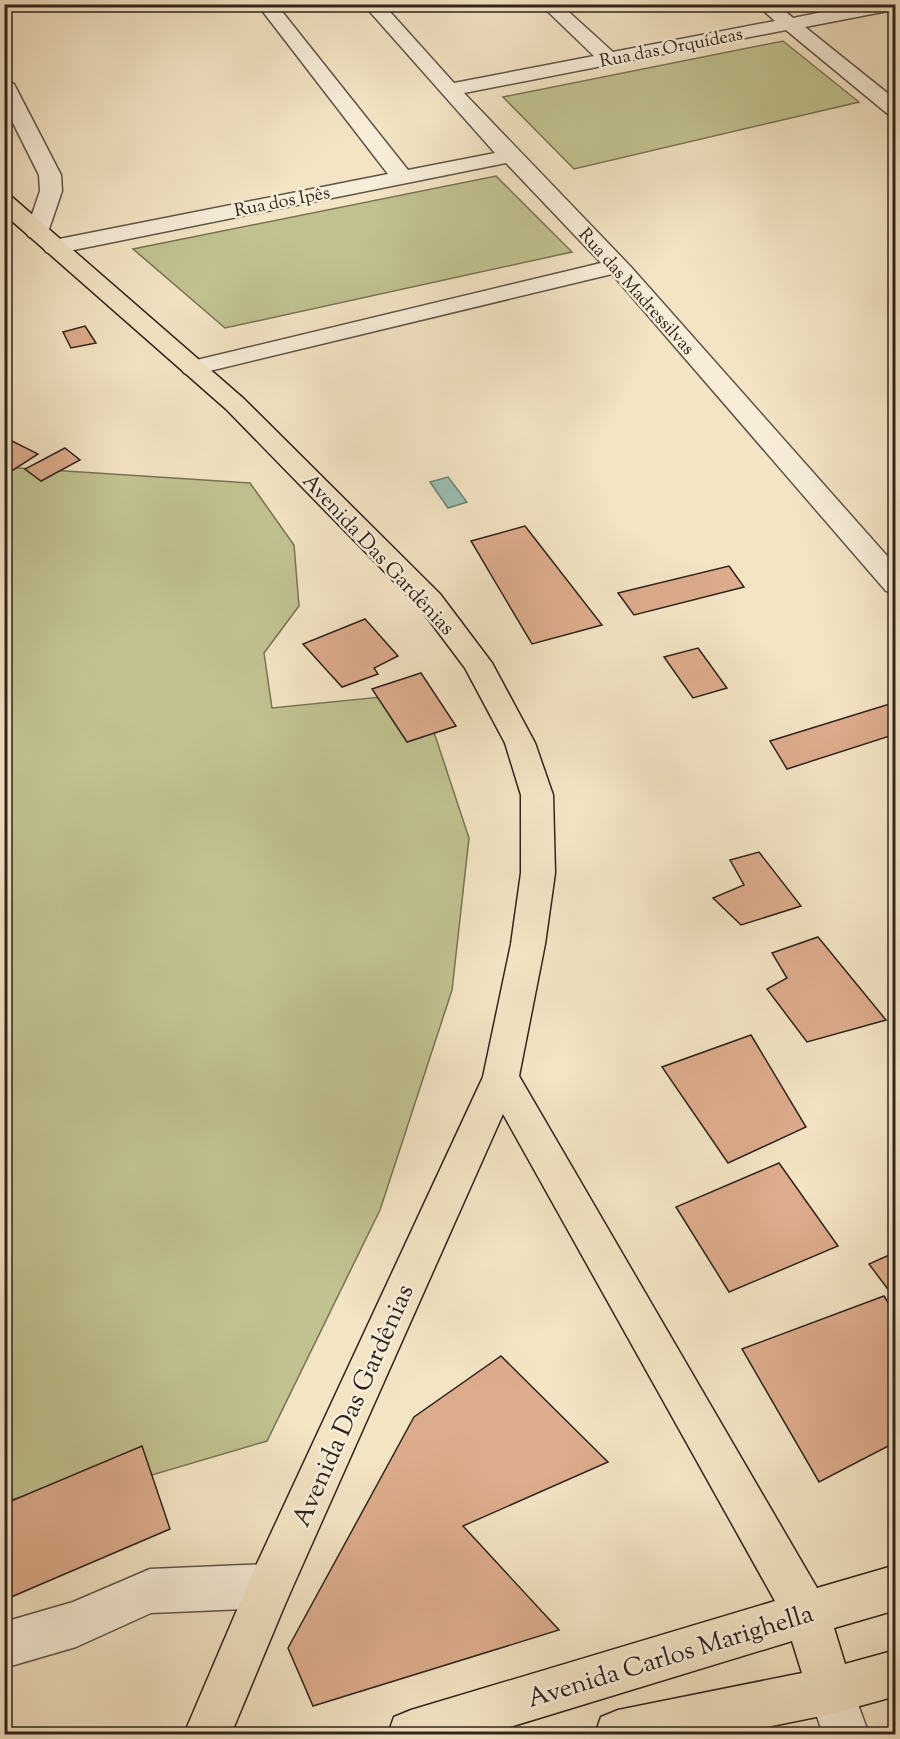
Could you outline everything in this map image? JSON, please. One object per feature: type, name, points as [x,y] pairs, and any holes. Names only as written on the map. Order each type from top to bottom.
[{"type":"main road","name":"Avenida Das Gardênias","points":[[4,202],[235,404],[430,601],[477,663],[520,743],[537,795],[538,873],[528,944],[501,1077],[270,1586],[207,1734]]},
{"type":"main road","points":[[501,1077],[806,1612],[831,1690]]},
{"type":"main road","name":"Avenida Carlos Marighella","points":[[411,1734],[806,1612],[896,1587]]},
{"type":"main road","points":[[618,1734],[831,1690],[896,1674]]},
{"type":"street","points":[[266,4],[402,177]]},
{"type":"street","name":"Rua das Madressilvas","points":[[372,4],[510,156],[617,266],[896,584]]},
{"type":"street","points":[[549,4],[609,59]]},
{"type":"street","points":[[765,4],[896,111]]},
{"type":"street","name":"Rua das Orquídeas","points":[[450,90],[893,4]]},
{"type":"street","points":[[4,84],[50,175],[51,191],[46,239]]},
{"type":"street","name":"Rua dos Ipês","points":[[46,239],[510,156]]},
{"type":"street","points":[[194,368],[617,266]]},
{"type":"street","points":[[4,1645],[76,1624],[150,1591],[270,1586]]},
{"type":"street","points":[[831,1690],[846,1734]]},
{"type":"green space","points":[[783,41],[859,102],[574,169],[503,97]]},
{"type":"green space","points":[[496,176],[572,252],[225,328],[133,249]]},
{"type":"green space","points":[[4,467],[250,483],[294,545],[299,606],[264,653],[272,708],[421,693],[469,838],[452,990],[380,1210],[267,1441],[128,1482],[5,1500]]},
{"type":"shaded area","points":[[448,477],[467,502],[448,508],[430,482]]},
{"type":"building","points":[[85,326],[96,343],[71,348],[63,332]]},
{"type":"building","points":[[4,437],[38,454],[7,474],[4,473]]},
{"type":"building","points":[[65,448],[80,460],[41,481],[25,469]]},
{"type":"building","points":[[525,526],[602,625],[532,644],[471,541]]},
{"type":"building","points":[[729,566],[744,587],[634,615],[618,593]]},
{"type":"building","points":[[365,619],[398,656],[374,668],[378,674],[342,687],[303,644]]},
{"type":"building","points":[[698,648],[727,688],[693,698],[664,657]]},
{"type":"building","points":[[421,673],[456,726],[407,742],[372,689]]},
{"type":"building","points":[[896,702],[896,734],[787,769],[770,741]]},
{"type":"building","points":[[759,852],[801,906],[741,925],[713,898],[744,885],[730,860]]},
{"type":"building","points":[[818,937],[886,1020],[807,1042],[767,989],[787,978],[772,953]]},
{"type":"building","points":[[751,1035],[806,1127],[728,1163],[662,1067]]},
{"type":"building","points":[[779,1163],[838,1246],[729,1292],[676,1207]]},
{"type":"building","points":[[896,1252],[896,1300],[869,1264]]},
{"type":"building","points":[[884,1296],[896,1315],[896,1442],[819,1482],[742,1349]]},
{"type":"building","points":[[501,1356],[608,1462],[463,1526],[559,1630],[313,1706],[288,1648],[414,1417]]},
{"type":"building","points":[[142,1446],[170,1529],[4,1600],[4,1504]]}]
